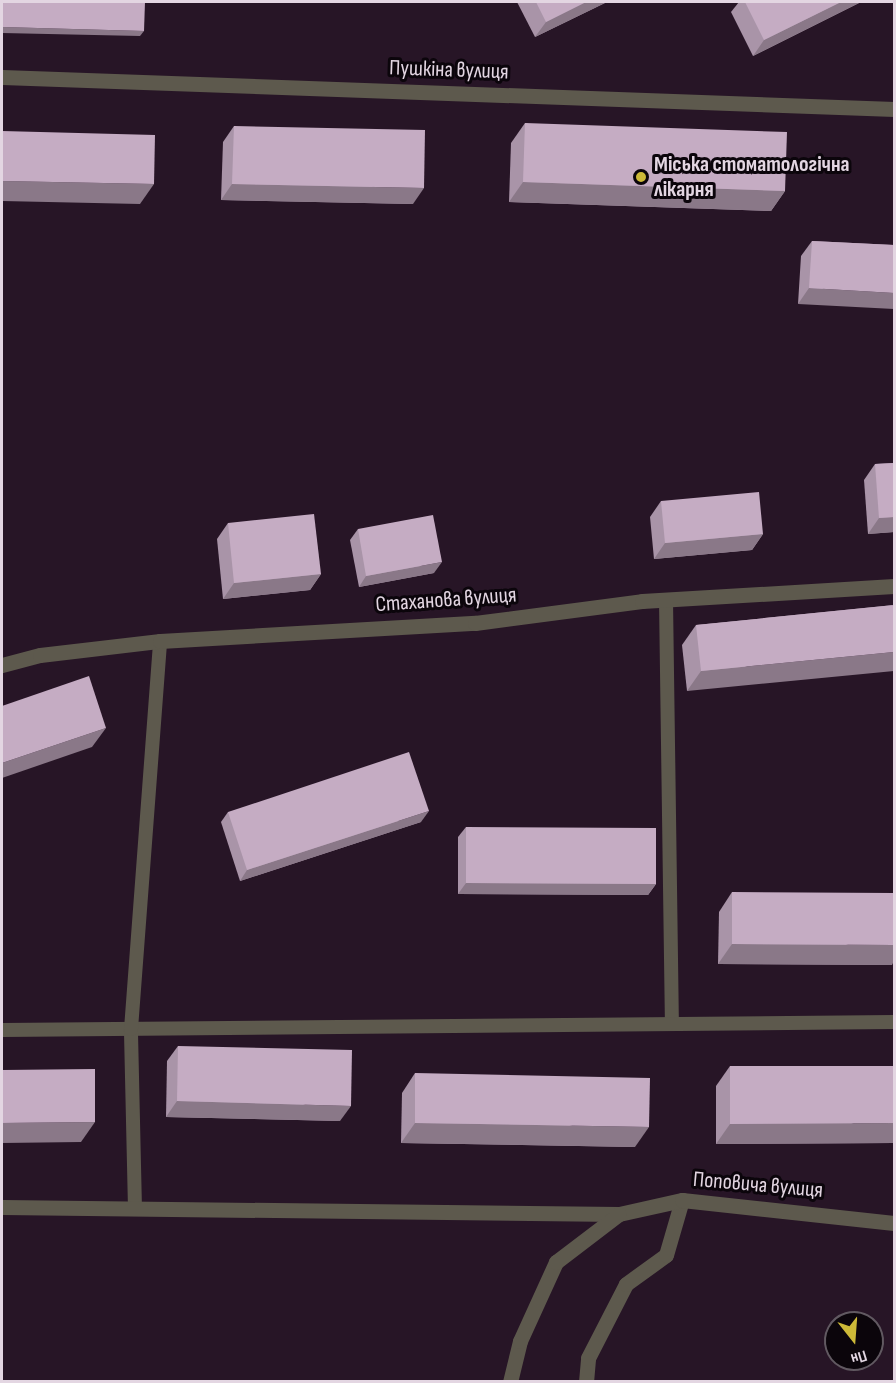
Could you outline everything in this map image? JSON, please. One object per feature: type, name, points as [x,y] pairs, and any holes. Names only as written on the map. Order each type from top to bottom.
[{"type":"street","name":"Пушкіна вулиця","points":[[2,77],[894,109]]},
{"type":"street","name":"Стаханова вулиця","points":[[2,665],[40,655],[160,641],[475,623],[666,600],[894,586]]},
{"type":"street","points":[[586,1382],[588,1358],[626,1284],[666,1255],[682,1200]]},
{"type":"street","name":"Поповича вулиця","points":[[619,1214],[682,1200],[894,1223]]},
{"type":"street","points":[[2,1207],[619,1214]]},
{"type":"street","points":[[510,1382],[520,1341],[556,1262],[619,1214]]},
{"type":"lane","points":[[666,600],[672,1024]]},
{"type":"lane","points":[[135,1209],[131,1029],[160,641]]},
{"type":"lane","points":[[2,1030],[894,1022]]},
{"type":"building","points":[[2,2],[145,2],[144,31],[2,27]]},
{"type":"building","points":[[536,2],[586,2],[546,22]]},
{"type":"building","points":[[745,2],[841,2],[764,40]]},
{"type":"building","name":"Міська стоматологічна лікарня","points":[[525,123],[787,132],[785,191],[523,182]]},
{"type":"building","points":[[234,126],[425,130],[424,188],[232,184]]},
{"type":"building","points":[[2,131],[155,135],[154,184],[2,181]]},
{"type":"building","points":[[812,241],[894,245],[894,293],[809,288]]},
{"type":"building","points":[[894,463],[894,517],[879,518],[875,464]]},
{"type":"building","points":[[759,492],[763,534],[665,543],[661,501]]},
{"type":"building","points":[[314,514],[321,574],[234,583],[228,523]]},
{"type":"building","points":[[433,515],[442,562],[366,576],[358,529]]},
{"type":"building","points":[[894,605],[894,652],[701,671],[696,625]]},
{"type":"building","points":[[89,676],[106,728],[2,763],[2,706]]},
{"type":"building","points":[[409,752],[429,811],[247,870],[228,812]]},
{"type":"building","points":[[466,827],[656,828],[656,884],[466,883]]},
{"type":"building","points":[[732,892],[894,893],[894,945],[732,944]]},
{"type":"building","points":[[178,1046],[352,1050],[351,1106],[177,1101]]},
{"type":"building","points":[[730,1066],[894,1066],[894,1123],[730,1124]]},
{"type":"building","points":[[95,1069],[95,1122],[2,1123],[2,1070]]},
{"type":"building","points":[[415,1073],[650,1078],[649,1127],[415,1123]]},
{"type":"place","name":"Міська стоматологічна лікарня","points":[[641,177]]}]
